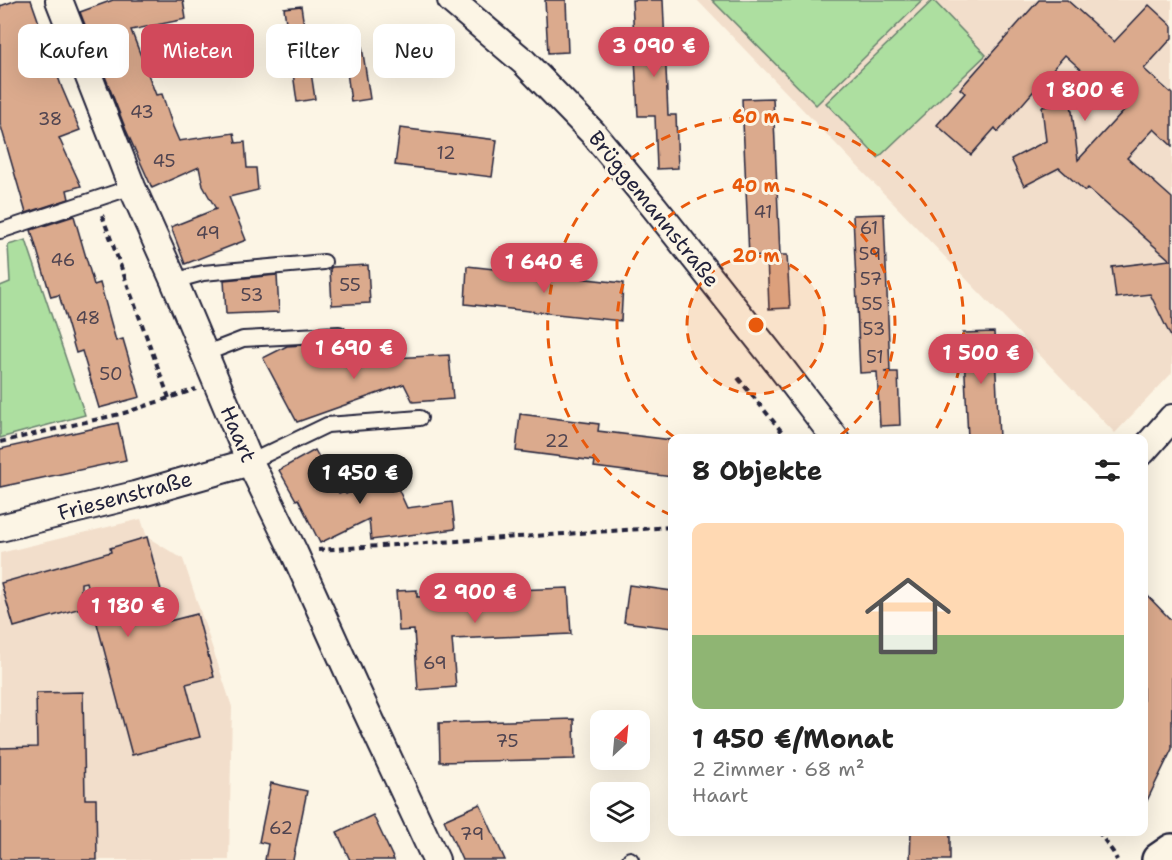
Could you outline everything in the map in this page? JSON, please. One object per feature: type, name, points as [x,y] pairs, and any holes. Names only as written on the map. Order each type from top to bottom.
[{"type":"street","name":"Haart","points":[[59,0],[132,187],[250,462],[436,860]]},
{"type":"street","name":"Brüggemannstraße","points":[[451,0],[524,62],[593,133],[670,227],[832,434]]},
{"type":"street","points":[[1148,445],[1172,418]]},
{"type":"street","name":"Friesenstraße","points":[[0,528],[135,495],[250,462]]},
{"type":"lane","points":[[0,231],[132,187]]},
{"type":"lane","points":[[174,281],[203,273],[324,262]]},
{"type":"lane","points":[[204,354],[243,339],[339,334]]},
{"type":"lane","points":[[250,462],[327,425],[420,418]]},
{"type":"path","points":[[96,198],[169,398]]},
{"type":"path","points":[[738,378],[784,434]]},
{"type":"path","points":[[0,442],[124,413],[217,382]]},
{"type":"path","points":[[294,552],[668,527]]},
{"type":"path","points":[[1102,836],[1117,860]]},
{"type":"shaded area","points":[[697,0],[1172,0],[1172,373],[1115,433]]},
{"type":"shaded area","points":[[141,519],[147,537],[183,559],[232,707],[229,860],[0,860],[0,553]]},
{"type":"green space","points":[[712,0],[923,0],[816,105]]},
{"type":"green space","points":[[933,0],[986,55],[878,158],[826,103]]},
{"type":"green space","points":[[26,240],[85,415],[0,438],[0,286],[10,282],[8,245]]},
{"type":"building","points":[[17,0],[31,0],[39,24],[18,24],[18,78],[58,78],[80,130],[59,138],[81,186],[67,190],[69,199],[26,213],[0,123],[0,6]]},
{"type":"building","points":[[113,0],[183,0],[186,19],[161,24],[141,24],[141,28],[131,30],[141,56],[141,78],[149,78],[156,95],[162,94],[179,141],[234,133],[236,143],[245,142],[247,168],[256,168],[258,190],[229,197],[246,240],[185,264],[171,227],[216,209],[203,186],[199,167],[152,188],[106,78],[129,78],[129,24],[85,24],[80,12]]},
{"type":"building","points":[[545,0],[566,0],[568,52],[548,53]]},
{"type":"building","points":[[632,0],[663,0],[668,115],[676,115],[678,168],[657,169],[655,116],[638,116]]},
{"type":"building","points":[[1039,0],[1067,0],[1114,42],[1149,5],[1172,26],[1172,38],[1144,69],[1172,94],[1172,146],[1154,129],[1127,158],[1172,198],[1172,339],[1150,294],[1116,298],[1112,267],[1170,260],[1088,188],[1085,191],[1059,168],[1024,186],[1011,159],[1046,141],[1042,107],[1071,103],[1078,160],[1125,109],[1065,55],[998,132],[995,128],[971,155],[937,125],[965,93],[960,89]]},
{"type":"building","points":[[301,6],[304,24],[286,24],[284,8]]},
{"type":"building","points":[[361,40],[370,99],[351,102],[348,78],[361,78]]},
{"type":"building","points":[[294,78],[312,78],[315,99],[297,102]]},
{"type":"building","points":[[773,98],[780,255],[787,255],[790,308],[769,309],[767,256],[749,257],[742,99]]},
{"type":"building","points":[[400,128],[497,140],[492,177],[395,165]]},
{"type":"building","points":[[884,214],[890,371],[884,372],[898,372],[900,425],[880,426],[877,372],[860,373],[853,215]]},
{"type":"building","points":[[74,216],[94,285],[100,283],[116,341],[123,339],[140,397],[99,408],[82,351],[76,353],[59,295],[51,297],[31,230]]},
{"type":"building","points":[[368,265],[370,303],[332,305],[330,269]]},
{"type":"building","points":[[467,266],[623,283],[621,321],[465,304]]},
{"type":"building","points":[[277,275],[279,312],[226,314],[224,280]]},
{"type":"building","points":[[994,332],[999,434],[968,434],[963,333]]},
{"type":"building","points":[[304,345],[316,362],[449,355],[453,399],[413,402],[404,384],[297,422],[263,358],[287,346]]},
{"type":"building","points":[[520,414],[599,424],[598,431],[668,440],[668,476],[594,467],[595,461],[516,451]]},
{"type":"building","points":[[118,423],[126,460],[0,487],[0,449]]},
{"type":"building","points":[[315,450],[339,493],[344,491],[346,494],[391,473],[407,508],[452,502],[455,529],[371,540],[369,519],[320,543],[298,499],[296,500],[279,470]]},
{"type":"building","points":[[147,537],[169,621],[197,614],[214,677],[186,684],[200,737],[132,755],[86,582],[81,583],[81,608],[14,627],[1,583],[111,552],[110,548]]},
{"type":"building","points":[[629,585],[668,590],[668,628],[624,622]]},
{"type":"building","points":[[568,588],[571,634],[452,639],[456,687],[418,690],[414,630],[399,631],[396,591],[417,590],[417,597],[460,594],[460,592]]},
{"type":"building","points":[[1148,596],[1172,621],[1172,749],[1148,799]]},
{"type":"building","points":[[83,692],[85,799],[96,799],[97,860],[0,860],[0,748],[37,747],[36,693]]},
{"type":"building","points":[[574,719],[575,759],[440,762],[439,723]]},
{"type":"building","points":[[271,783],[307,791],[293,860],[265,860],[268,844],[259,842]]},
{"type":"building","points":[[480,804],[505,860],[462,860],[444,820]]},
{"type":"building","points":[[373,815],[394,860],[350,860],[337,832]]},
{"type":"building","points":[[911,836],[950,836],[950,860],[910,860]]}]
